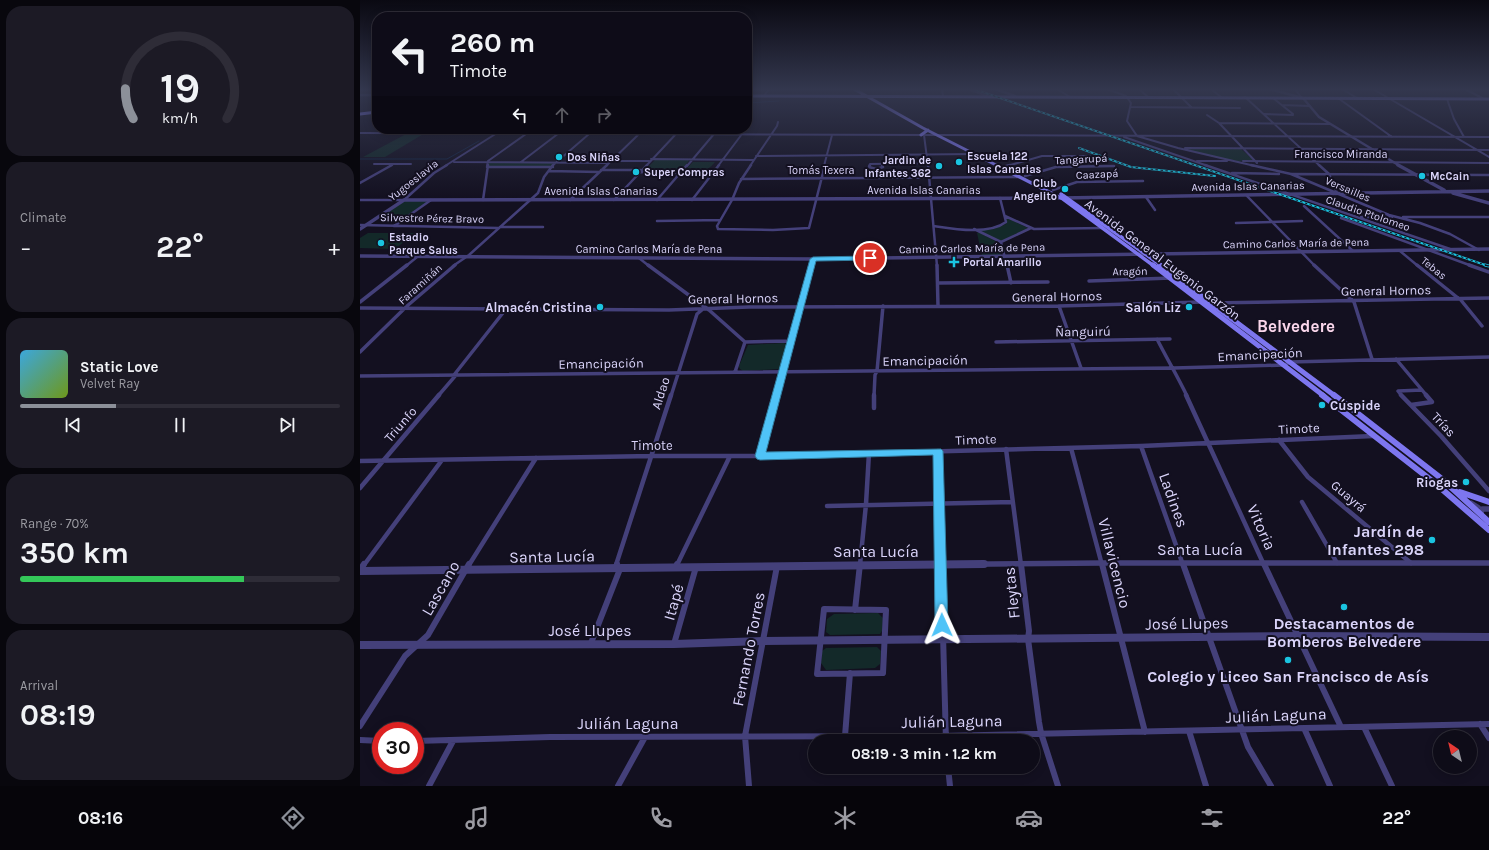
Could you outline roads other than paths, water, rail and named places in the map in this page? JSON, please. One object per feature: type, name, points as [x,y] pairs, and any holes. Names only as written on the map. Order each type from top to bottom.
[{"type":"main road","name":"Avenida General Eugenio Garzón","points":[[920,126],[1061,198],[1287,364],[1454,490],[1489,522]]},
{"type":"main road","name":"Avenida General Eugenio Garzón","points":[[927,126],[1068,198],[1146,254],[1211,303],[1445,491],[1489,530]]},
{"type":"main road","points":[[922,135],[928,130]]},
{"type":"main road","points":[[1454,490],[1489,502]]},
{"type":"street","points":[[777,126],[741,179],[732,200],[720,220],[717,228],[720,230],[809,229],[832,135]]},
{"type":"street","points":[[1130,126],[1137,136]]},
{"type":"street","points":[[1221,126],[1262,167]]},
{"type":"street","points":[[1276,126],[1329,174],[1337,193]]},
{"type":"street","points":[[1333,126],[1436,187],[1489,203]]},
{"type":"street","points":[[1376,126],[1392,137]]},
{"type":"street","points":[[1435,126],[1489,157]]},
{"type":"street","points":[[1458,126],[1464,137]]},
{"type":"street","points":[[360,132],[372,132]]},
{"type":"street","name":"Yugoeslavia","points":[[360,229],[404,200],[434,173],[454,162],[496,134]]},
{"type":"street","points":[[483,200],[488,162],[526,134]]},
{"type":"street","points":[[521,162],[559,134],[1489,137]]},
{"type":"street","points":[[548,171],[556,162],[590,134]]},
{"type":"street","points":[[570,200],[639,134]]},
{"type":"street","points":[[614,200],[676,134]]},
{"type":"street","points":[[657,200],[714,134]]},
{"type":"street","points":[[692,200],[742,134]]},
{"type":"street","points":[[922,135],[927,155],[932,199],[938,283],[938,306]]},
{"type":"street","name":"Claudio Ptolomeo","points":[[1120,136],[1162,149],[1230,174],[1452,250]]},
{"type":"street","name":"Versailles","points":[[1137,136],[1174,147],[1287,174],[1397,217],[1450,234],[1479,250]]},
{"type":"street","points":[[1162,149],[1174,147]]},
{"type":"street","points":[[1178,148],[1489,150]]},
{"type":"street","points":[[756,156],[976,154]]},
{"type":"street","points":[[893,155],[893,163]]},
{"type":"street","points":[[1006,166],[1042,156],[1090,156]]},
{"type":"street","points":[[454,162],[753,160]]},
{"type":"street","name":"Francisco Miranda","points":[[1193,161],[1489,163]]},
{"type":"street","points":[[882,164],[882,168],[873,169],[869,167],[870,164],[928,163]]},
{"type":"street","points":[[374,164],[411,164]]},
{"type":"street","points":[[360,183],[392,164]]},
{"type":"street","name":"Tangarupá","points":[[1025,176],[1056,167],[1114,166]]},
{"type":"street","points":[[487,167],[553,167]]},
{"type":"street","points":[[548,171],[713,172]]},
{"type":"street","name":"Faramiñán","points":[[360,352],[405,308],[530,200],[541,189],[542,180],[548,171]]},
{"type":"street","points":[[1230,174],[1415,174],[1489,176]]},
{"type":"street","name":"Tomás Texera","points":[[741,179],[1020,177]]},
{"type":"street","name":"Caazapá","points":[[1053,190],[1077,182],[1143,181]]},
{"type":"street","name":"Avenida Islas Canarias","points":[[360,200],[816,200],[1068,198],[1489,191]]},
{"type":"street","points":[[1146,196],[1155,210]]},
{"type":"street","points":[[1247,196],[1274,222],[1301,252],[1354,301],[1372,359]]},
{"type":"street","points":[[934,226],[974,229],[998,227],[1005,224],[1005,216],[1000,198]]},
{"type":"street","points":[[394,226],[431,200]]},
{"type":"street","points":[[1304,206],[1353,251]]},
{"type":"street","points":[[1005,216],[1031,228],[1102,228]]},
{"type":"street","points":[[1354,216],[1489,217]]},
{"type":"street","points":[[1369,217],[1368,219],[1373,223]]},
{"type":"street","points":[[1340,218],[1433,250],[1489,272]]},
{"type":"street","points":[[656,221],[720,220]]},
{"type":"street","points":[[1236,223],[1302,220]]},
{"type":"street","name":"Silvestre Pérez Bravo","points":[[360,225],[543,227]]},
{"type":"street","points":[[1001,242],[1031,228]]},
{"type":"street","points":[[974,229],[1001,242]]},
{"type":"street","points":[[1001,242],[1011,283]]},
{"type":"street","name":"Camino Carlos María de Pena","points":[[360,256],[813,259],[1489,249]]},
{"type":"street","name":"Tebas","points":[[1400,251],[1459,299],[1482,326]]},
{"type":"street","points":[[360,302],[417,257]]},
{"type":"street","points":[[639,258],[706,308],[745,342],[790,342]]},
{"type":"street","points":[[760,456],[813,259]]},
{"type":"street","name":"Aragón","points":[[1090,281],[1171,278]]},
{"type":"street","points":[[938,283],[1048,282]]},
{"type":"street","name":"General Hornos","points":[[1211,303],[1489,298]]},
{"type":"street","name":"General Hornos","points":[[360,308],[669,310],[706,308],[883,306],[1059,306],[1202,302]]},
{"type":"street","points":[[874,408],[875,375],[877,371],[883,306]]},
{"type":"street","points":[[1059,306],[1081,368]]},
{"type":"street","name":"Aldao","points":[[591,643],[618,569],[698,311],[706,308]]},
{"type":"street","name":"Triunfo","points":[[360,488],[455,375],[506,309]]},
{"type":"street","name":"Vitoria","points":[[1157,339],[1169,363],[1174,368],[1263,563],[1341,727]]},
{"type":"street","name":"Ñanguirú","points":[[996,342],[1170,339]]},
{"type":"street","points":[[735,372],[745,342]]},
{"type":"street","name":"Emancipación","points":[[360,376],[1174,368],[1372,359],[1489,357]]},
{"type":"street","points":[[1396,359],[1432,402],[1411,405]]},
{"type":"street","name":"Trías","points":[[1422,390],[1398,391],[1489,491]]},
{"type":"street","name":"Timote","points":[[360,460],[760,456],[1141,446],[1376,436]]},
{"type":"street","name":"Guayrá","points":[[1279,440],[1308,477],[1411,562]]},
{"type":"street","name":"Ladines","points":[[1141,446],[1242,730],[1253,757],[1271,786]]},
{"type":"street","name":"Villavicencio","points":[[1071,448],[1145,732]]},
{"type":"street","name":"Fleytas","points":[[1006,449],[1022,565],[1028,639],[1041,733],[1058,786]]},
{"type":"street","points":[[938,451],[938,504],[946,734]]},
{"type":"street","points":[[856,610],[866,504],[869,453]]},
{"type":"street","points":[[676,568],[719,476],[730,456]]},
{"type":"street","name":"Lascano","points":[[360,726],[405,656],[428,635],[465,570],[536,458]]},
{"type":"street","points":[[360,571],[442,460]]},
{"type":"street","points":[[827,506],[1013,502]]},
{"type":"street","points":[[1302,502],[1337,563]]},
{"type":"street","points":[[1481,514],[1482,509],[1489,509]]},
{"type":"street","name":"Santa Lucía","points":[[360,571],[1102,563],[1489,563]]},
{"type":"street","name":"Fernando Torres","points":[[749,786],[745,736],[777,566]]},
{"type":"street","name":"Itapé","points":[[674,644],[696,567]]},
{"type":"street","points":[[824,609],[886,610],[883,673],[817,674],[821,641],[824,609]]},
{"type":"street","name":"José Llupes","points":[[360,645],[591,643],[674,644],[763,641],[1298,636],[1489,637]]},
{"type":"street","points":[[845,734],[850,673]]},
{"type":"street","points":[[1480,724],[1489,738]]},
{"type":"street","name":"Julián Laguna","points":[[1022,734],[1489,724]]},
{"type":"street","points":[[1364,727],[1392,786]]},
{"type":"street","points":[[1304,728],[1330,786]]},
{"type":"street","points":[[1189,731],[1206,786]]},
{"type":"street","name":"Julián Laguna","points":[[424,741],[550,736],[808,736]]},
{"type":"street","points":[[618,786],[645,737]]},
{"type":"street","points":[[360,740],[372,740]]},
{"type":"street","points":[[429,786],[453,741]]},
{"type":"street","points":[[949,774],[950,786]]},
{"type":"waterway","points":[[360,159],[447,159],[479,141]]},
{"type":"railway","points":[[1081,126],[1485,265]]},
{"type":"railway","points":[[1079,148],[1131,167],[1215,176]]},
{"type":"place","name":"Dos Niñas","points":[[559,157]]},
{"type":"place","name":"Escuela 122 Islas Canarias","points":[[959,162]]},
{"type":"place","name":"Jardin de Infantes 362","points":[[939,166]]},
{"type":"place","name":"Super Compras","points":[[636,172]]},
{"type":"place","name":"McCain","points":[[1422,176]]},
{"type":"place","name":"Club Angelito","points":[[1065,189]]},
{"type":"place","name":"Estadio Parque Salus","points":[[381,243]]},
{"type":"place","name":"Portal Amarillo","points":[[954,262]]},
{"type":"place","name":"Almacén Cristina","points":[[600,307]]},
{"type":"place","name":"Salón Liz","points":[[1189,307]]},
{"type":"place","name":"Cúspide","points":[[1322,405]]},
{"type":"place","name":"Riogas","points":[[1466,482]]},
{"type":"place","name":"Jardín de Infantes 298","points":[[1432,540]]},
{"type":"place","name":"Destacamentos de Bomberos Belvedere","points":[[1344,607]]},
{"type":"place","name":"Colegio y Liceo San Francisco de Asís","points":[[1288,660]]},
{"type":"district","name":"Belvedere","points":[[1296,326]]}]
